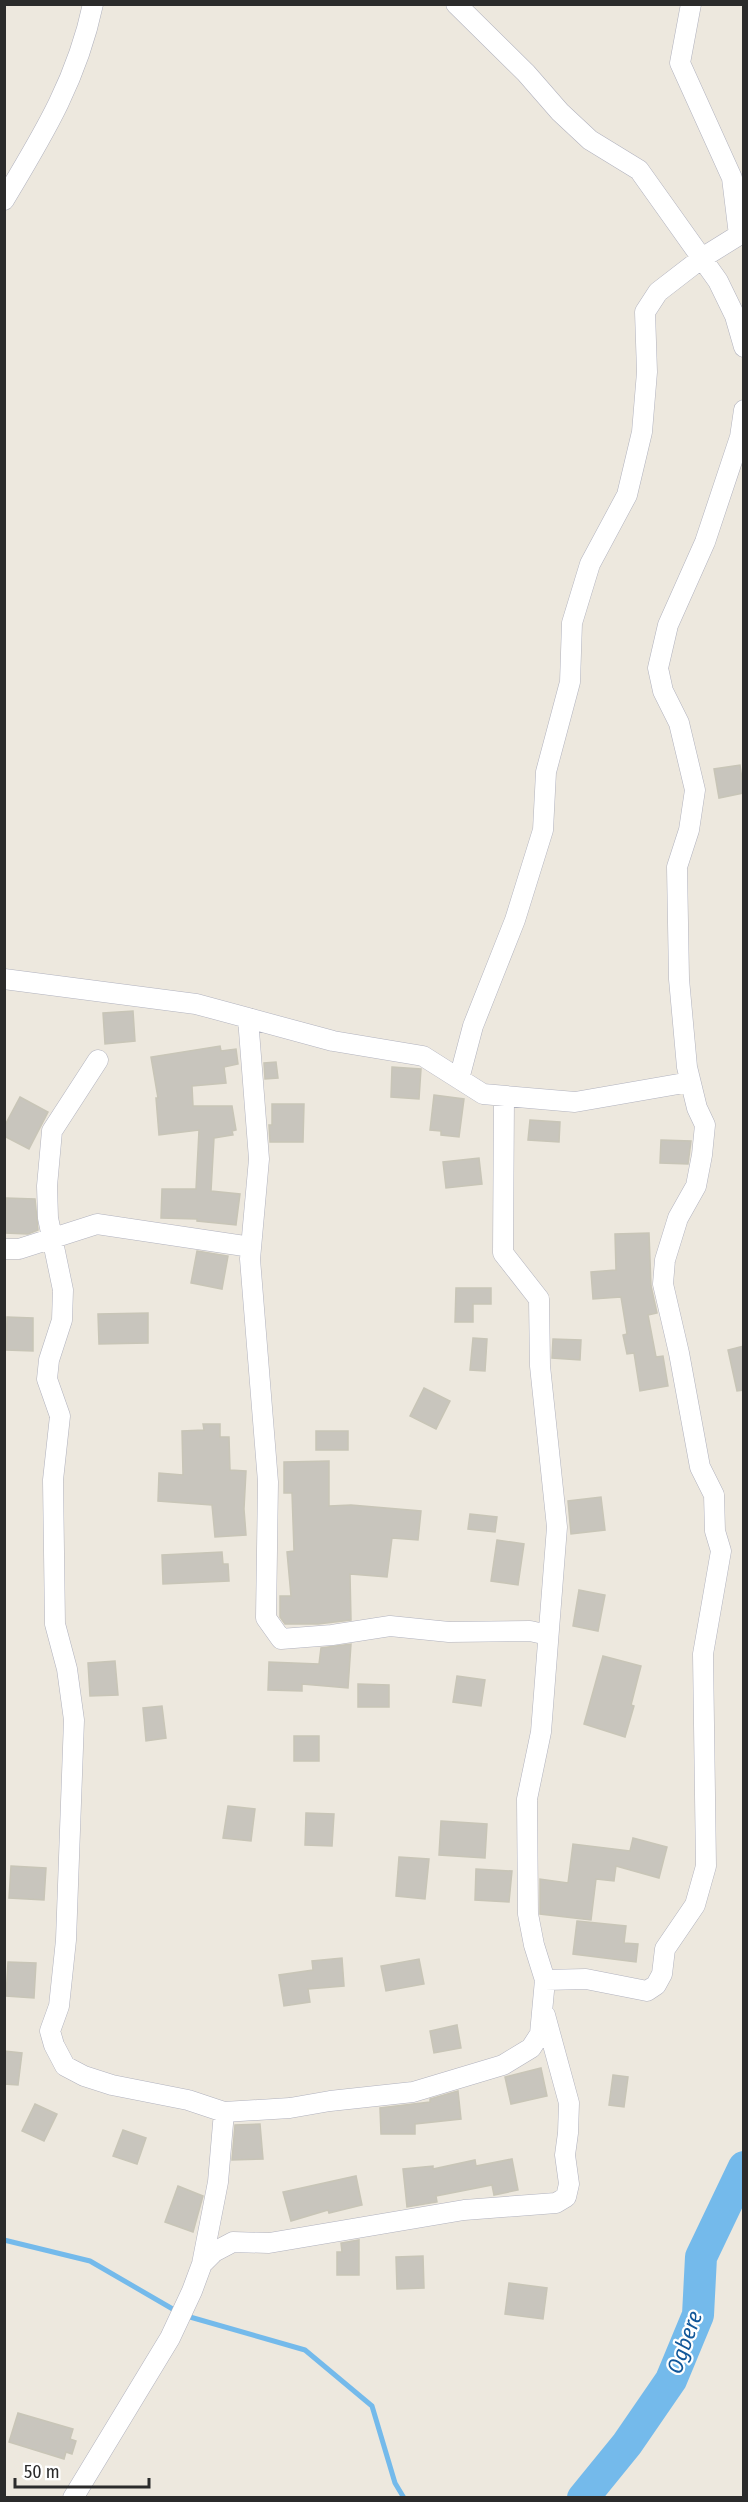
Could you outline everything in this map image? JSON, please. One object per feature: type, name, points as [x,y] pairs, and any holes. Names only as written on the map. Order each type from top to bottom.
[{"type":"street","points":[[4,200],[52,120],[85,42],[93,4]]},
{"type":"street","points":[[456,4],[590,140],[639,170],[717,281],[735,316],[744,347]]},
{"type":"street","points":[[459,1079],[473,1026],[515,920],[543,830],[546,772],[570,682],[572,623],[590,564],[627,495],[642,432],[647,372],[645,312],[658,292],[702,258],[739,235],[732,178],[680,63],[691,4]]},
{"type":"street","points":[[545,1980],[586,1979],[647,1991],[657,1985],[662,1974],[665,1949],[695,1905],[706,1866],[703,1654],[721,1551],[715,1531],[714,1495],[700,1467],[679,1353],[663,1284],[664,1260],[678,1218],[696,1186],[705,1125],[687,1067],[679,979],[677,867],[689,830],[695,790],[679,723],[663,691],[658,668],[668,626],[705,542],[740,437],[744,410]]},
{"type":"street","points":[[4,978],[196,1004],[333,1041],[423,1056],[483,1094],[575,1102],[690,1082]]},
{"type":"street","points":[[248,1018],[259,1159],[251,1247],[268,1482],[266,1618],[272,1630],[281,1639],[332,1635],[390,1626],[449,1632],[530,1631],[548,1635]]},
{"type":"street","points":[[98,1060],[52,1131],[47,1186],[48,1218],[63,1290],[62,1320],[48,1360],[47,1379],[60,1416],[53,1480],[55,1624],[67,1669],[74,1720],[66,1940],[58,2006],[50,2031],[54,2045],[65,2066],[84,2076],[112,2085],[188,2100],[224,2112],[290,2108],[413,2091],[503,2065],[531,2048],[540,2034],[545,1980],[534,1945],[528,1914],[527,1799],[540,1732],[557,1527],[540,1366],[539,1299],[503,1253],[504,1095]]},
{"type":"street","points":[[4,1249],[18,1250],[97,1224],[251,1247]]},
{"type":"street","points":[[202,2264],[214,2252],[233,2242],[269,2242],[464,2210],[556,2203],[566,2197],[569,2184],[565,2155],[569,2103],[544,2010]]},
{"type":"street","points":[[73,2498],[105,2440],[170,2338],[202,2264],[218,2182],[224,2112]]},
{"type":"building","points":[[740,765],[744,793],[719,798],[714,769]]},
{"type":"building","points":[[133,1011],[135,1041],[105,1044],[103,1013]]},
{"type":"building","points":[[220,1046],[221,1051],[236,1049],[238,1064],[224,1067],[226,1083],[192,1086],[193,1106],[232,1106],[236,1130],[232,1131],[233,1135],[214,1138],[211,1191],[240,1194],[236,1225],[197,1221],[197,1219],[161,1218],[162,1189],[196,1189],[199,1130],[159,1135],[156,1098],[158,1098],[151,1057]]},
{"type":"building","points":[[276,1062],[278,1078],[265,1079],[264,1063]]},
{"type":"building","points":[[392,1067],[421,1069],[419,1099],[391,1097]]},
{"type":"building","points":[[434,1095],[464,1099],[459,1137],[441,1135],[441,1131],[430,1130]]},
{"type":"building","points":[[20,1097],[48,1112],[29,1149],[4,1136],[4,1127]]},
{"type":"building","points":[[272,1104],[304,1104],[303,1142],[270,1142],[269,1125],[272,1125]]},
{"type":"building","points":[[530,1120],[560,1122],[559,1142],[528,1140]]},
{"type":"building","points":[[661,1140],[691,1141],[688,1164],[660,1163]]},
{"type":"building","points":[[479,1158],[482,1184],[446,1188],[443,1162]]},
{"type":"building","points":[[6,1198],[35,1199],[38,1230],[28,1234],[5,1233]]},
{"type":"building","points":[[649,1233],[651,1286],[657,1313],[648,1315],[656,1357],[663,1356],[668,1386],[640,1391],[634,1353],[627,1354],[623,1335],[627,1334],[621,1297],[593,1299],[591,1272],[616,1270],[615,1234]]},
{"type":"building","points":[[197,1251],[228,1256],[222,1289],[191,1283]]},
{"type":"building","points":[[456,1288],[491,1288],[491,1304],[473,1304],[473,1322],[455,1322]]},
{"type":"building","points":[[148,1313],[148,1343],[99,1344],[98,1314]]},
{"type":"building","points":[[7,1317],[33,1318],[33,1351],[6,1350]]},
{"type":"building","points":[[473,1338],[487,1339],[485,1371],[470,1370]]},
{"type":"building","points":[[553,1339],[581,1340],[580,1360],[552,1358]]},
{"type":"building","points":[[744,1346],[744,1390],[737,1391],[728,1350]]},
{"type":"building","points":[[424,1388],[450,1401],[436,1429],[410,1416]]},
{"type":"building","points":[[203,1424],[220,1424],[220,1437],[229,1437],[230,1470],[246,1471],[244,1509],[246,1535],[215,1537],[212,1505],[158,1501],[159,1473],[183,1475],[182,1431],[204,1430]]},
{"type":"building","points":[[316,1431],[348,1431],[348,1450],[316,1450]]},
{"type":"building","points":[[329,1461],[329,1506],[351,1505],[421,1511],[418,1540],[392,1538],[387,1577],[350,1574],[351,1620],[318,1624],[285,1624],[280,1617],[280,1596],[291,1596],[287,1552],[294,1551],[292,1493],[284,1493],[284,1462]]},
{"type":"building","points":[[601,1497],[605,1530],[571,1534],[568,1501]]},
{"type":"building","points":[[470,1514],[497,1517],[495,1532],[468,1529]]},
{"type":"building","points":[[497,1540],[524,1544],[518,1585],[491,1581]]},
{"type":"building","points":[[222,1552],[223,1564],[228,1564],[229,1581],[163,1584],[162,1555]]},
{"type":"building","points":[[579,1590],[605,1595],[598,1631],[573,1626]]},
{"type":"building","points":[[351,1644],[348,1688],[302,1684],[302,1691],[268,1690],[269,1662],[319,1664],[321,1648]]},
{"type":"building","points":[[603,1656],[641,1666],[631,1705],[634,1706],[625,1737],[584,1724]]},
{"type":"building","points":[[115,1661],[118,1695],[90,1696],[88,1663]]},
{"type":"building","points":[[457,1676],[485,1680],[481,1706],[453,1702]]},
{"type":"building","points":[[358,1684],[389,1685],[389,1707],[358,1707]]},
{"type":"building","points":[[162,1706],[166,1738],[146,1741],[143,1708]]},
{"type":"building","points":[[294,1736],[319,1736],[319,1761],[294,1761]]},
{"type":"building","points":[[228,1806],[255,1809],[251,1841],[223,1838]]},
{"type":"building","points":[[306,1813],[334,1814],[332,1846],[305,1845]]},
{"type":"building","points":[[441,1821],[487,1824],[485,1858],[439,1855]]},
{"type":"building","points":[[633,1838],[667,1847],[659,1878],[616,1866],[614,1881],[596,1879],[591,1920],[540,1914],[540,1879],[568,1883],[573,1844],[630,1851]]},
{"type":"building","points":[[399,1857],[429,1859],[425,1899],[396,1896]]},
{"type":"building","points":[[11,1866],[46,1868],[44,1900],[9,1898]]},
{"type":"building","points":[[476,1869],[512,1871],[509,1902],[475,1900]]},
{"type":"building","points":[[577,1921],[626,1926],[624,1943],[638,1944],[636,1962],[573,1954]]},
{"type":"building","points":[[342,1958],[344,1986],[308,1989],[310,2002],[284,2006],[279,1975],[313,1970],[312,1961]]},
{"type":"building","points":[[419,1959],[424,1984],[386,1991],[381,1966]]},
{"type":"building","points":[[8,1962],[36,1963],[34,1998],[6,1996]]},
{"type":"building","points":[[457,2025],[461,2048],[434,2053],[430,2031]]},
{"type":"building","points":[[4,2051],[22,2053],[18,2085],[4,2084]]},
{"type":"building","points":[[541,2068],[547,2096],[511,2104],[505,2077]]},
{"type":"building","points":[[613,2075],[628,2077],[624,2107],[609,2105]]},
{"type":"building","points":[[458,2091],[461,2119],[415,2124],[415,2134],[381,2134],[380,2108],[430,2102],[430,2099]]},
{"type":"building","points":[[35,2104],[57,2114],[44,2141],[22,2131]]},
{"type":"building","points":[[260,2124],[263,2159],[232,2160],[235,2125]]},
{"type":"building","points":[[123,2130],[146,2138],[137,2164],[113,2156]]},
{"type":"building","points":[[512,2159],[518,2190],[494,2195],[492,2185],[436,2196],[437,2202],[407,2207],[403,2169],[433,2166],[433,2169],[475,2160],[476,2166]]},
{"type":"building","points":[[356,2176],[362,2205],[329,2213],[328,2210],[291,2221],[283,2192]]},
{"type":"building","points":[[178,2186],[203,2196],[193,2232],[165,2222]]},
{"type":"building","points":[[359,2240],[359,2275],[337,2275],[337,2252],[342,2252],[341,2243]]},
{"type":"building","points":[[423,2256],[424,2288],[397,2289],[396,2257]]},
{"type":"building","points":[[509,2283],[547,2288],[543,2319],[505,2314]]},
{"type":"building","points":[[18,2413],[73,2429],[70,2439],[76,2441],[72,2454],[66,2452],[64,2459],[9,2442]]},
{"type":"waterway","name":"Ogbere","points":[[583,2498],[627,2444],[671,2380],[698,2315],[701,2257],[744,2167]]},
{"type":"waterway","points":[[4,2240],[90,2261],[183,2315],[305,2350],[372,2406],[395,2483],[404,2498]]}]
